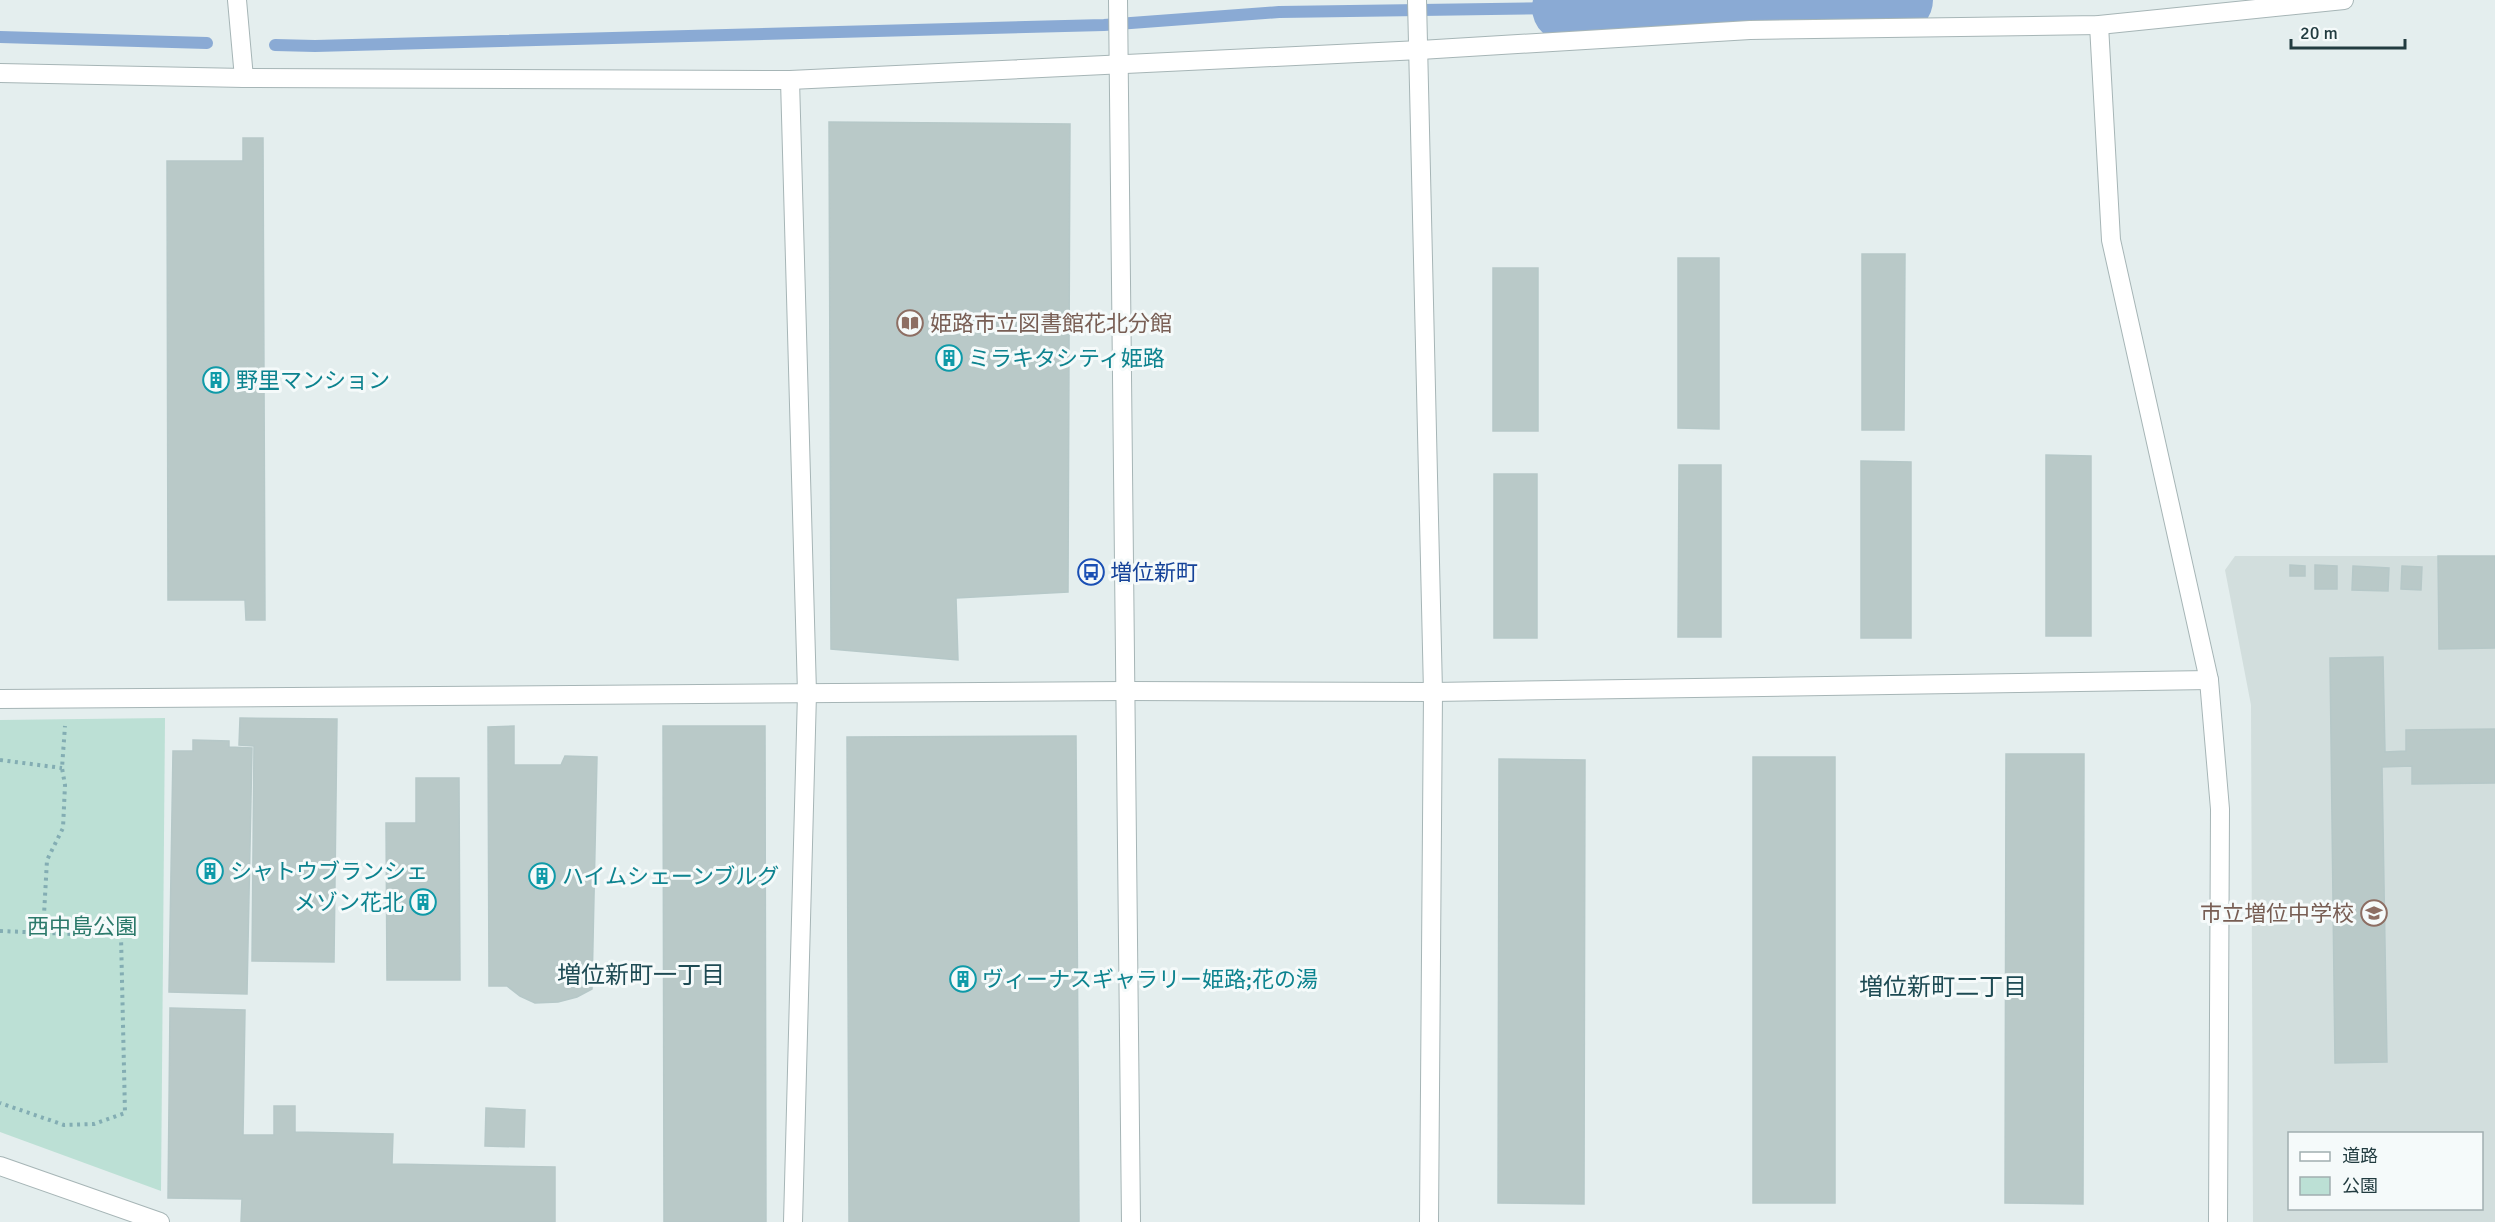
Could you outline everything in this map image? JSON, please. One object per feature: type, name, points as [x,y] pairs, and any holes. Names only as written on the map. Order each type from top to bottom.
[{"type":"street","points":[[237,0],[243,78]]},
{"type":"street","points":[[1118,0],[1131,1222]]},
{"type":"street","points":[[1417,0],[1420,50],[1433,692],[1429,1222]]},
{"type":"street","points":[[0,73],[243,78],[790,80],[1420,50],[1750,30],[2098,25],[2344,0]]},
{"type":"street","points":[[2098,25],[2111,240],[2209,680],[2220,809],[2218,1222]]},
{"type":"street","points":[[790,80],[807,693],[794,1222]]},
{"type":"street","points":[[0,699],[1126,691],[1433,692],[2209,680]]},
{"type":"street","points":[[0,1166],[160,1222]]},
{"type":"path","points":[[43,933],[47,860],[63,828],[62,768],[66,720],[65,698]]},
{"type":"path","points":[[0,760],[62,768]]},
{"type":"path","points":[[0,931],[121,936],[125,1113],[94,1124],[64,1125],[0,1103]]},
{"type":"shaded area","name":"市立増位中学校","points":[[2235,556],[2495,556],[2495,1222],[2253,1222],[2251,705],[2225,570]]},
{"type":"green space","name":"西中島公園","points":[[165,718],[161,1191],[0,1132],[0,720]]},
{"type":"building","name":"ミラキタシティ姫路","points":[[829,122],[1070,124],[1068,592],[956,598],[958,660],[831,649]]},
{"type":"building","name":"野里マンション","points":[[243,138],[263,138],[265,620],[246,620],[245,600],[168,600],[167,161],[243,161]]},
{"type":"building","points":[[1862,254],[1905,254],[1904,430],[1862,430]]},
{"type":"building","points":[[1678,258],[1719,258],[1719,429],[1678,428]]},
{"type":"building","points":[[1493,268],[1538,268],[1538,431],[1493,431]]},
{"type":"building","points":[[2046,455],[2091,456],[2091,636],[2046,636]]},
{"type":"building","points":[[1861,461],[1911,462],[1911,638],[1861,638]]},
{"type":"building","points":[[1679,465],[1721,465],[1721,637],[1678,637]]},
{"type":"building","points":[[1494,474],[1537,474],[1537,638],[1494,638]]},
{"type":"building","points":[[2438,556],[2495,556],[2495,648],[2439,649]]},
{"type":"building","points":[[2290,565],[2305,566],[2305,576],[2290,576]]},
{"type":"building","points":[[2315,565],[2337,566],[2337,589],[2315,589]]},
{"type":"building","points":[[2353,566],[2389,568],[2388,591],[2352,590]]},
{"type":"building","points":[[2402,566],[2422,567],[2421,590],[2401,589]]},
{"type":"building","points":[[2383,657],[2385,752],[2406,751],[2406,730],[2495,729],[2495,783],[2412,784],[2412,766],[2382,767],[2387,1062],[2335,1063],[2330,658]]},
{"type":"building","points":[[240,718],[337,719],[334,962],[252,961],[254,746],[239,745]]},
{"type":"building","name":"ハイムシェーンブルグ","points":[[514,726],[514,765],[561,765],[565,756],[597,757],[592,989],[577,997],[558,1002],[535,1003],[520,996],[507,986],[489,986],[488,727]]},
{"type":"building","points":[[663,726],[765,726],[766,1222],[664,1222]]},
{"type":"building","name":"ヴィーナスギャラリー姫路;花の湯","points":[[1076,736],[1079,1222],[849,1222],[847,737]]},
{"type":"building","name":"シャトウブランシェ","points":[[193,740],[229,741],[229,747],[252,748],[247,994],[169,992],[173,751],[193,751]]},
{"type":"building","points":[[2006,754],[2084,754],[2083,1204],[2005,1203]]},
{"type":"building","points":[[1753,757],[1835,757],[1835,1203],[1753,1203]]},
{"type":"building","points":[[1499,759],[1585,760],[1584,1204],[1498,1203]]},
{"type":"building","name":"メゾン花北","points":[[416,778],[459,778],[460,980],[387,980],[386,823],[416,823]]},
{"type":"building","points":[[170,1008],[245,1010],[243,1135],[274,1135],[274,1106],[295,1106],[295,1132],[393,1134],[392,1164],[555,1167],[555,1222],[241,1222],[242,1199],[168,1198]]},
{"type":"building","points":[[486,1108],[525,1110],[524,1147],[485,1146]]},
{"type":"waterway","points":[[275,45],[315,46],[1104,25],[1279,12],[1566,8],[1583,0]]},
{"type":"waterway","points":[[1566,8],[1899,0]]},
{"type":"waterway","points":[[0,37],[207,43]]},
{"type":"place","name":"姫路市立図書館花北分館","points":[[910,323]]},
{"type":"place","name":"ミラキタシティ姫路","points":[[949,358]]},
{"type":"place","name":"野里マンション","points":[[216,380]]},
{"type":"place","name":"増位新町","points":[[1091,572]]},
{"type":"place","name":"シャトウブランシェ","points":[[210,871]]},
{"type":"place","name":"ハイムシェーンブルグ","points":[[542,876]]},
{"type":"place","name":"メゾン花北","points":[[423,902]]},
{"type":"place","name":"市立増位中学校","points":[[2374,913]]},
{"type":"place","name":"ヴィーナスギャラリー姫路;花の湯","points":[[963,979]]},
{"type":"district","name":"増位新町一丁目","points":[[641,975]]},
{"type":"district","name":"増位新町二丁目","points":[[1943,987]]}]
